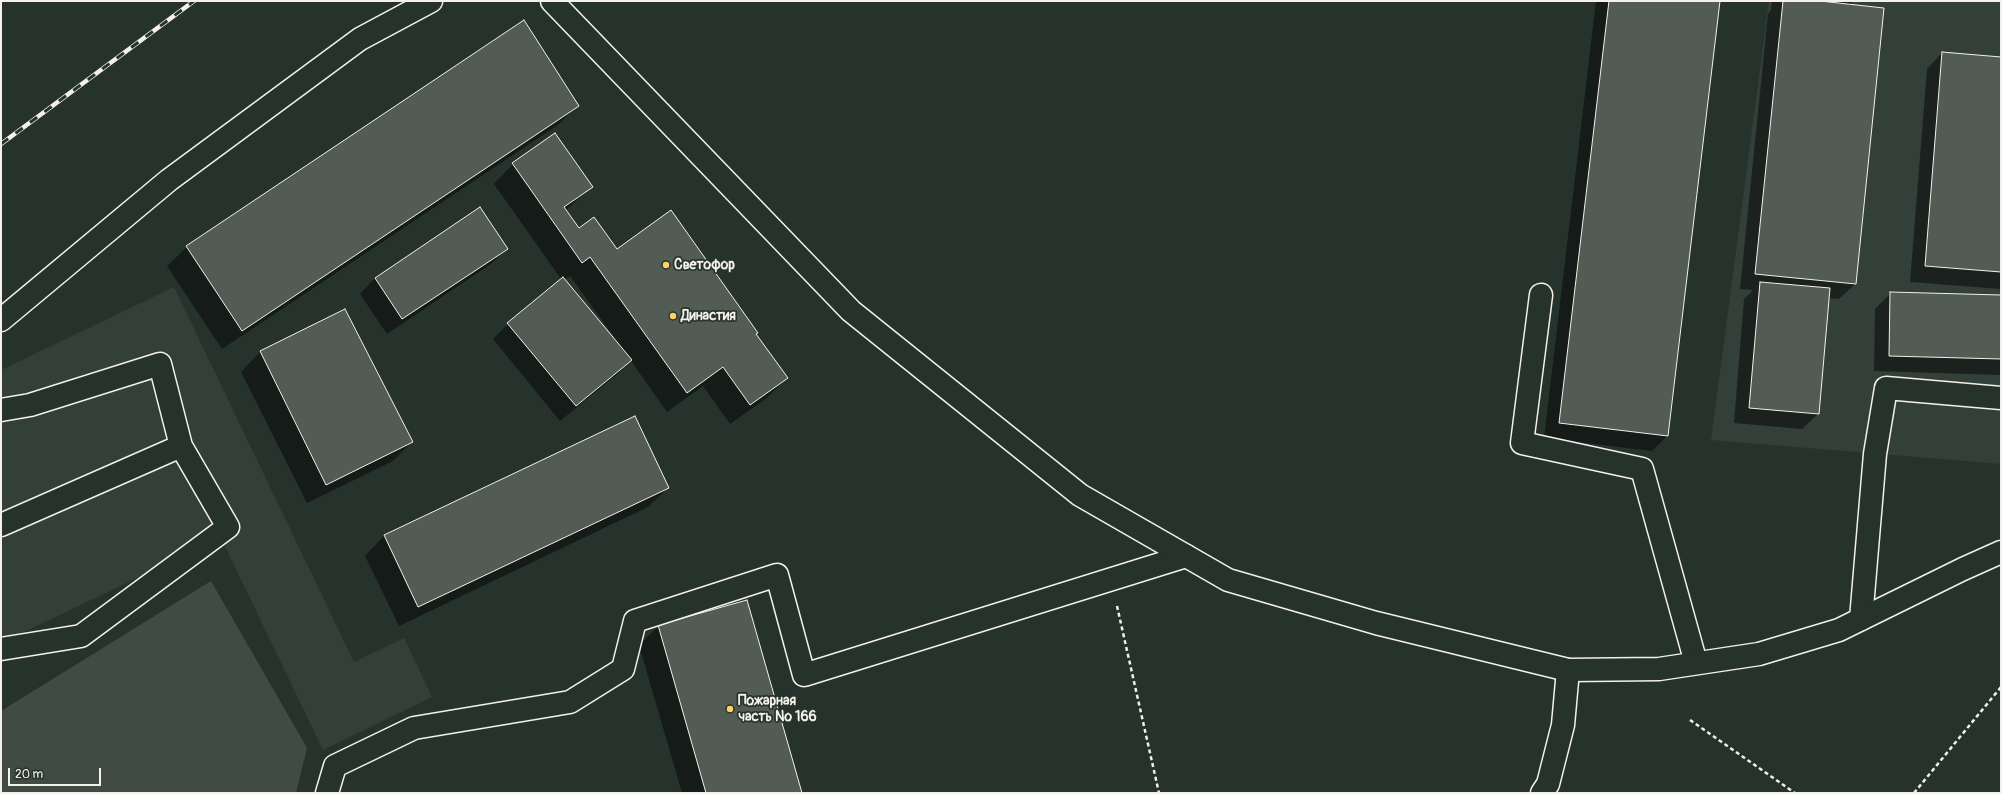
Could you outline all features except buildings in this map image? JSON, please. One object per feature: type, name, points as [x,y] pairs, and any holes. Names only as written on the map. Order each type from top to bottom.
[{"type":"main road","points":[[1,320],[169,180],[360,39],[431,1]]},
{"type":"main road","points":[[552,1],[851,311],[1080,495],[1228,580],[1376,623],[1568,670],[1659,669],[1759,654],[1839,630],[2001,552]]},
{"type":"main road","points":[[1541,295],[1522,443],[1642,469],[1696,663]]},
{"type":"main road","points":[[1,410],[30,405],[160,364],[181,446],[228,527],[81,636],[1,649]]},
{"type":"main road","points":[[1861,619],[1875,454],[1886,388],[2001,398]]},
{"type":"main road","points":[[1,525],[181,446]]},
{"type":"main road","points":[[327,793],[335,766],[414,728],[570,702],[623,669],[635,621],[777,575],[804,675],[1186,556]]},
{"type":"main road","points":[[1542,793],[1548,784],[1563,725],[1568,670]]},
{"type":"path","points":[[1116,599],[1159,793]]},
{"type":"path","points":[[1914,793],[2001,687]]},
{"type":"path","points":[[1690,720],[1795,793]]},
{"type":"shaded area","points":[[1769,1],[2001,1],[2001,464],[1711,440]]},
{"type":"shaded area","points":[[174,287],[354,662],[404,638],[432,697],[323,750],[221,538],[1,643],[1,370]]},
{"type":"shaded area","points":[[211,581],[307,748],[296,793],[1,793],[1,711]]},
{"type":"railway","points":[[1,144],[194,1]]},
{"type":"place","name":"Светофор","points":[[666,265]]},
{"type":"place","name":"Династия","points":[[673,316]]},
{"type":"place","name":"Пожарная часть № 166","points":[[730,709]]}]
